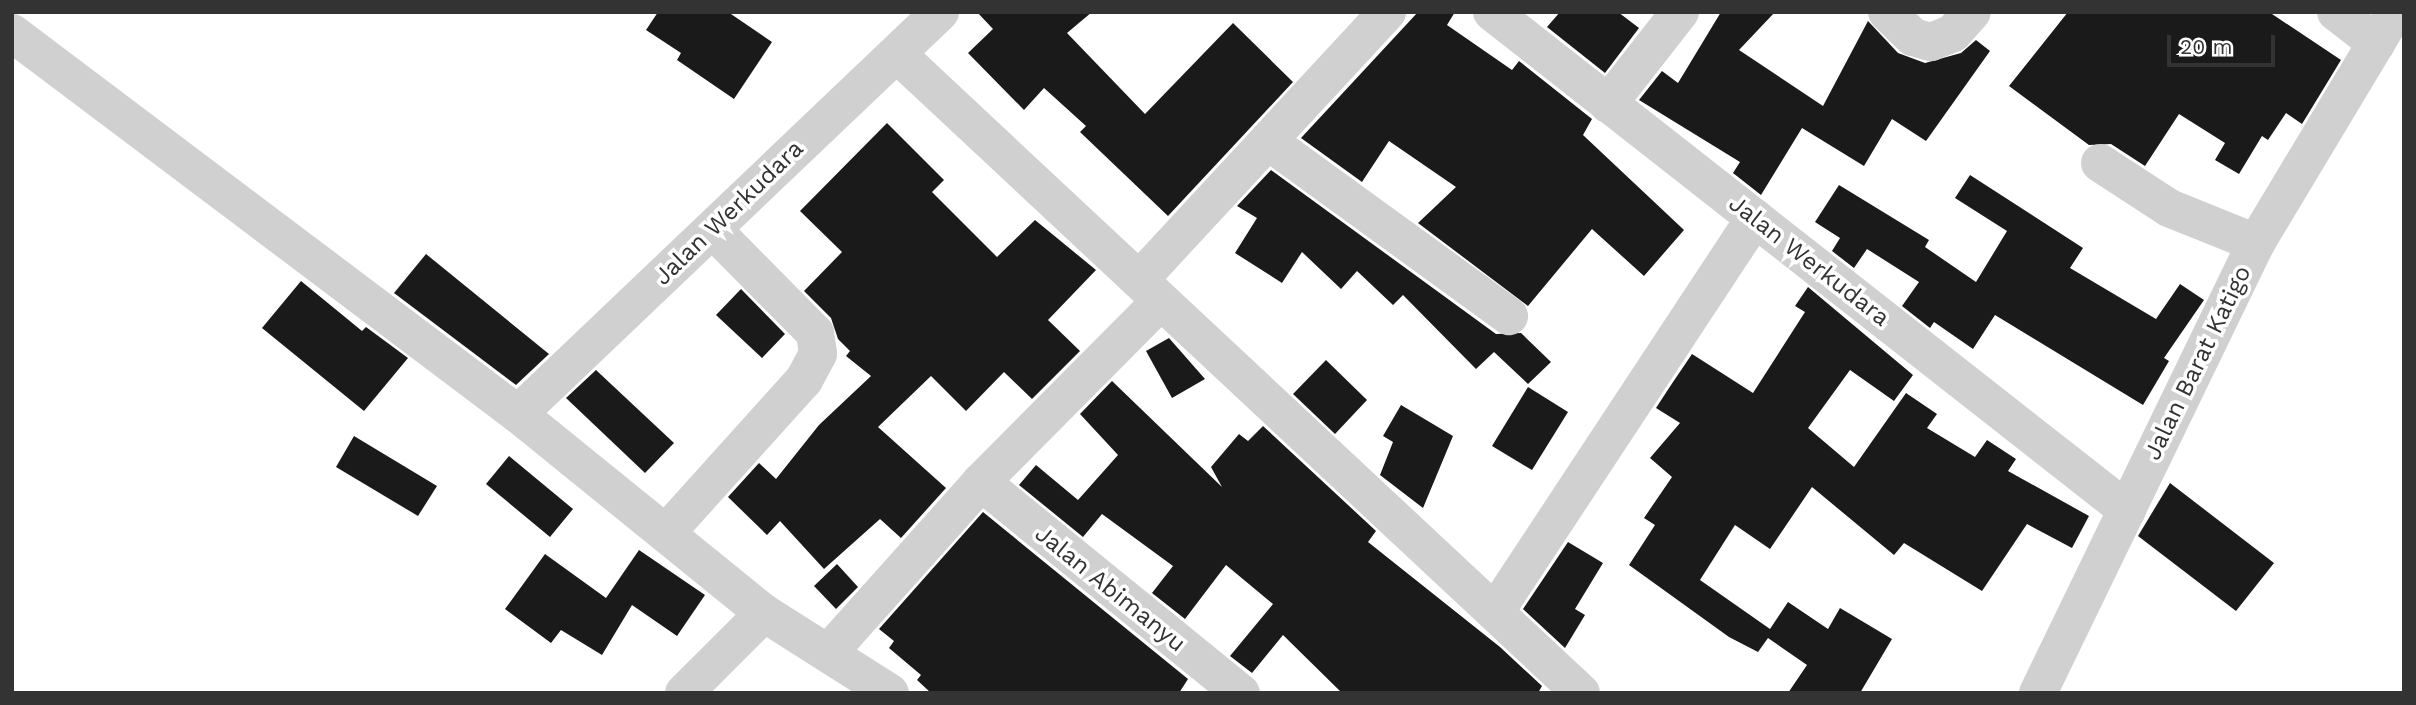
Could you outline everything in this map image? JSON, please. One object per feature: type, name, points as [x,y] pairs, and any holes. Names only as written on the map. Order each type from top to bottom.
[{"type":"street","name":"Jalan Werkudara","points":[[518,414],[940,12]]},
{"type":"street","points":[[830,651],[1150,291],[1268,141],[1387,12]]},
{"type":"street","name":"Jalan Werkudara","points":[[1492,12],[2127,510]]},
{"type":"street","points":[[1608,104],[1680,12]]},
{"type":"street","points":[[1886,12],[1913,37],[1931,42],[1953,33],[1972,12]]},
{"type":"street","points":[[2336,12],[2386,28]]},
{"type":"street","name":"Jalan Barat Katigo","points":[[2038,693],[2256,243],[2386,28]]},
{"type":"street","points":[[12,33],[518,414],[764,613],[830,651],[890,693]]},
{"type":"street","points":[[897,54],[1581,693]]},
{"type":"street","points":[[1268,141],[1509,316]]},
{"type":"street","points":[[2100,163],[2169,208],[2256,243]]},
{"type":"street","points":[[1495,612],[1755,218]]},
{"type":"street","points":[[666,533],[804,380],[818,354],[815,333],[712,229]]},
{"type":"street","name":"Jalan Abimanyu","points":[[981,482],[1241,693]]},
{"type":"street","points":[[684,693],[764,613]]},
{"type":"building","points":[[658,12],[728,12],[772,42],[734,99],[677,60],[681,53],[646,30]]},
{"type":"building","points":[[977,12],[1092,12],[1067,33],[1145,114],[1233,23],[1293,82],[1168,216],[1080,132],[1086,126],[1044,88],[1024,110],[968,53],[993,29]]},
{"type":"building","points":[[1418,12],[1455,12],[1447,25],[1512,70],[1519,61],[1592,119],[1583,135],[1684,230],[1644,276],[1592,229],[1528,306],[1418,223],[1456,187],[1389,141],[1362,182],[1301,138]]},
{"type":"building","points":[[1560,12],[1618,12],[1639,28],[1605,73],[1547,27]]},
{"type":"building","points":[[1721,12],[1775,12],[1739,50],[1823,106],[1868,21],[1898,53],[1925,63],[1961,53],[1976,40],[1990,51],[1926,141],[1892,119],[1864,166],[1802,128],[1761,195],[1733,173],[1740,162],[1639,100],[1662,71],[1678,83]]},
{"type":"building","points":[[2068,12],[2269,12],[2341,60],[2302,124],[2286,113],[2268,140],[2262,136],[2239,174],[2215,160],[2225,143],[2179,114],[2145,166],[2111,144],[2089,145],[2009,86]]},
{"type":"building","points":[[887,123],[944,180],[932,192],[997,257],[1035,220],[1096,270],[1048,320],[1080,351],[1032,399],[1004,372],[966,411],[931,376],[878,427],[946,488],[901,538],[880,519],[824,569],[780,521],[767,535],[728,497],[759,463],[776,479],[819,425],[871,376],[846,356],[850,351],[838,339],[831,318],[804,291],[842,252],[800,211]]},
{"type":"building","points":[[1271,170],[1496,334],[1521,333],[1551,362],[1528,384],[1494,352],[1476,369],[1403,295],[1393,305],[1357,271],[1341,289],[1302,252],[1282,283],[1235,253],[1257,218],[1237,206]]},
{"type":"building","points":[[1970,175],[2083,248],[2070,268],[2156,319],[2180,284],[2204,300],[2164,358],[2169,361],[2143,405],[1995,315],[1973,349],[1934,322],[1930,328],[1902,306],[1919,282],[1867,249],[1854,268],[1832,251],[1840,238],[1815,222],[1839,185],[1929,240],[1925,247],[1976,282],[2007,231],[1955,198]]},
{"type":"building","points":[[426,254],[549,354],[516,385],[394,293]]},
{"type":"building","points":[[301,281],[362,331],[366,327],[408,358],[364,411],[262,328]]},
{"type":"building","points":[[1808,287],[1913,375],[1894,401],[1850,370],[1808,428],[1854,467],[1906,393],[1937,414],[1927,428],[1975,457],[1987,440],[2016,459],[2008,471],[2089,516],[2072,548],[2027,524],[1982,591],[1904,543],[1894,555],[1812,487],[1770,549],[1735,525],[1700,580],[1770,629],[1788,602],[1828,629],[1840,608],[1892,639],[1860,693],[1788,693],[1807,665],[1768,638],[1758,652],[1729,637],[1629,565],[1655,525],[1644,518],[1672,477],[1650,458],[1680,423],[1656,408],[1692,354],[1753,393],[1805,312],[1795,306]]},
{"type":"building","points":[[741,289],[785,334],[762,358],[716,315]]},
{"type":"building","points":[[1169,338],[1205,379],[1172,398],[1146,351]]},
{"type":"building","points":[[1326,360],[1367,400],[1335,434],[1293,394]]},
{"type":"building","points":[[596,370],[674,443],[645,473],[566,398]]},
{"type":"building","points":[[1112,381],[1222,487],[1211,467],[1239,434],[1248,441],[1263,426],[1376,531],[1368,542],[1500,647],[1542,686],[1538,693],[1342,693],[1283,635],[1252,673],[1230,656],[1273,604],[1226,565],[1185,619],[1152,593],[1173,566],[1102,514],[1083,537],[1019,485],[1036,465],[1078,500],[1118,455],[1080,414]]},
{"type":"building","points":[[1528,387],[1568,412],[1532,470],[1492,446]]},
{"type":"building","points":[[1401,405],[1453,436],[1423,508],[1380,475],[1393,442],[1383,436]]},
{"type":"building","points":[[354,436],[437,486],[418,516],[336,467]]},
{"type":"building","points":[[509,456],[573,509],[550,537],[486,484]]},
{"type":"building","points":[[2170,483],[2274,563],[2236,611],[2138,536]]},
{"type":"building","points":[[983,512],[1188,679],[1179,693],[931,693],[917,680],[921,675],[889,648],[894,641],[879,629]]},
{"type":"building","points":[[1568,542],[1603,563],[1575,609],[1585,615],[1565,648],[1523,609]]},
{"type":"building","points":[[639,550],[705,595],[677,636],[632,605],[602,655],[561,630],[551,643],[505,609],[545,554],[606,598]]},
{"type":"building","points":[[837,564],[858,587],[836,609],[814,586]]}]
